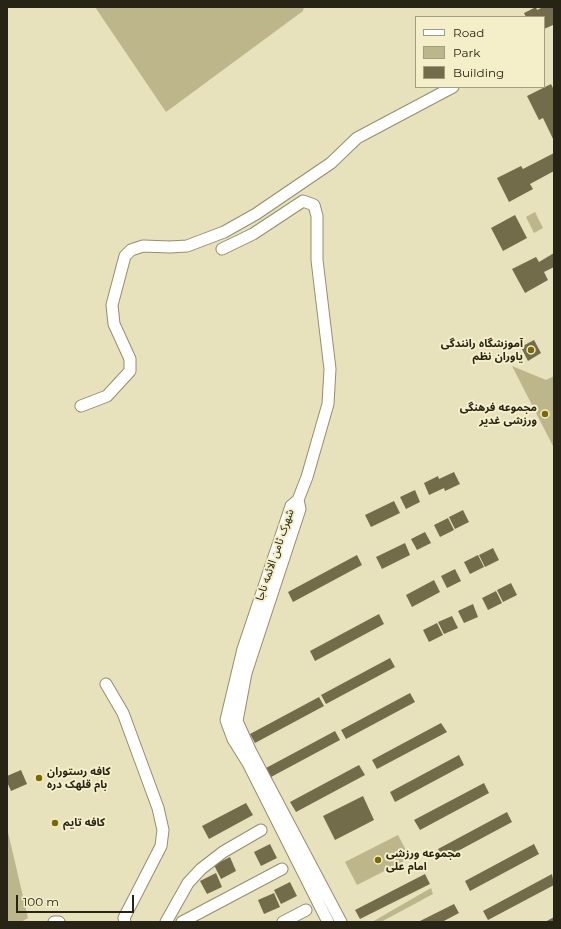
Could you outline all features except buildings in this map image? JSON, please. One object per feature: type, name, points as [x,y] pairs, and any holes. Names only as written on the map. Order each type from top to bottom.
[{"type":"street","points":[[81,406],[107,396],[130,371],[130,359],[114,324],[112,305],[125,256],[131,250],[143,246],[187,246],[224,232],[256,214],[331,163],[357,138],[452,88]]},
{"type":"street","name":"شهرک ثامن الائمه ناجا","points":[[222,249],[253,234],[302,201],[314,205],[317,216],[317,260],[330,369],[328,404],[307,477],[298,500],[300,509],[273,577],[240,678],[237,721],[249,757],[297,849],[341,922]]},
{"type":"street","points":[[106,684],[123,714],[158,808],[163,830],[161,846],[124,918],[125,922]]},
{"type":"street","points":[[166,922],[188,883],[201,869],[223,852],[261,830]]},
{"type":"street","name":"شهرک ثامن الائمه ناجا","points":[[297,849],[328,922]]},
{"type":"street","points":[[182,922],[282,869]]},
{"type":"street","points":[[283,922],[306,910]]},
{"type":"street","points":[[54,922],[59,922]]},
{"type":"green space","points":[[95,7],[304,7],[303,11],[166,112]]},
{"type":"green space","points":[[535,212],[543,228],[534,233],[526,217]]},
{"type":"green space","name":"مجموعه فرهنگی ورزشی غدیر","points":[[512,366],[546,380],[554,376],[554,448]]},
{"type":"green space","points":[[7,828],[28,918],[21,922],[7,922]]},
{"type":"green space","name":"مجموعه ورزشی امام علی","points":[[398,835],[410,858],[357,885],[345,862]]},
{"type":"green space","points":[[431,888],[433,894],[381,922],[372,922]]},
{"type":"place","name":"آموزشگاه رانندگی یاوران نظم","points":[[531,350]]},
{"type":"place","name":"مجموعه فرهنگی ورزشی غدیر","points":[[545,414]]},
{"type":"place","name":"کافه رستوران بام قلهک دره","points":[[39,778]]},
{"type":"place","name":"کافه تایم","points":[[55,823]]},
{"type":"place","name":"مجموعه ورزشی امام علی","points":[[378,860]]}]
